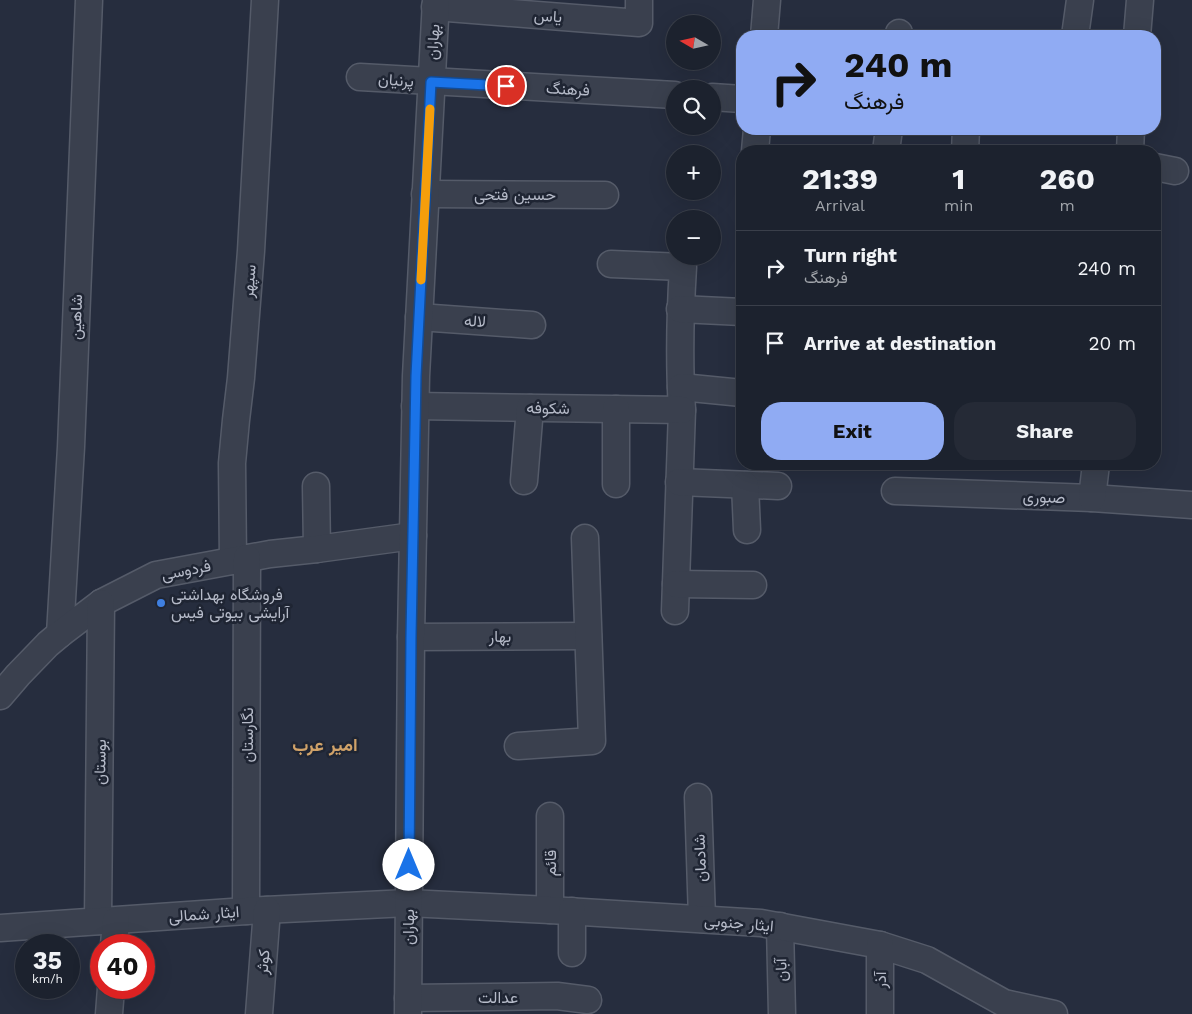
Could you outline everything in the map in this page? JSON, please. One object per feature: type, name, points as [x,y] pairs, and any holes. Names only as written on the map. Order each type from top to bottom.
[{"type":"street","name":"شاهین","points":[[60,634],[71,437],[89,0]]},
{"type":"street","name":"سپهر","points":[[240,560],[232,463],[242,369],[251,251],[265,0]]},
{"type":"street","name":"یاس","points":[[436,4],[639,23],[639,0]]},
{"type":"street","points":[[764,30],[767,0]]},
{"type":"street","points":[[1076,30],[1080,0]]},
{"type":"street","points":[[1138,30],[1140,0]]},
{"type":"street","name":"بهاران","points":[[408,1006],[415,406],[436,4]]},
{"type":"street","name":"پرنیان","points":[[360,77],[431,82]]},
{"type":"street","name":"فرهنگ","points":[[431,82],[666,95]]},
{"type":"street","points":[[721,97],[736,98]]},
{"type":"street","name":"حسین فتحی","points":[[425,194],[606,195]]},
{"type":"street","points":[[611,264],[683,267],[680,309],[681,399],[675,611]]},
{"type":"street","points":[[680,309],[736,312]]},
{"type":"street","name":"لاله","points":[[419,318],[532,325]]},
{"type":"street","name":"شکوفه","points":[[415,406],[616,409],[681,399],[736,394]]},
{"type":"street","points":[[524,480],[530,408]]},
{"type":"street","points":[[616,409],[616,484]]},
{"type":"street","points":[[1092,498],[1095,470]]},
{"type":"street","points":[[679,482],[778,486]]},
{"type":"street","points":[[744,485],[747,530]]},
{"type":"street","points":[[316,486],[317,549]]},
{"type":"street","name":"صبوری","points":[[895,491],[1092,498],[1192,505]]},
{"type":"street","name":"فردوسی","points":[[0,696],[24,668],[60,634],[101,603],[156,575],[270,554],[413,536]]},
{"type":"street","points":[[518,746],[592,741],[586,538]]},
{"type":"street","name":"نگارستان","points":[[240,560],[257,911]]},
{"type":"street","points":[[676,584],[753,585]]},
{"type":"street","name":"بوستان","points":[[101,603],[110,929]]},
{"type":"street","name":"بهار","points":[[411,637],[588,636]]},
{"type":"street","name":"شادمان","points":[[698,797],[702,919]]},
{"type":"street","name":"قائم","points":[[550,816],[561,910],[572,953]]},
{"type":"street","name":"ایثار شمالی","points":[[0,928],[110,929],[257,911],[408,903]]},
{"type":"street","name":"ایثار جنوبی","points":[[408,903],[561,910],[761,923],[780,926],[880,946],[927,960],[1004,1003],[1040,1013]]},
{"type":"street","name":"کوثر","points":[[257,911],[259,1014]]},
{"type":"street","name":"آبان","points":[[780,926],[782,1014]]},
{"type":"street","name":"آذر","points":[[880,946],[880,1014]]},
{"type":"street","name":"عدالت","points":[[408,1006],[557,996],[588,1000]]},
{"type":"street","points":[[109,1014],[110,999]]},
{"type":"slow traffic","points":[[421,280],[430,109]]},
{"type":"place","name":"فروشگاه بهداشتی آرایشی بیوتی فیس","points":[[161,603]]},
{"type":"district","name":"امیر عرب","points":[[325,744]]},
{"type":"route","points":[[409,865],[416,376],[431,82],[506,86]]}]
